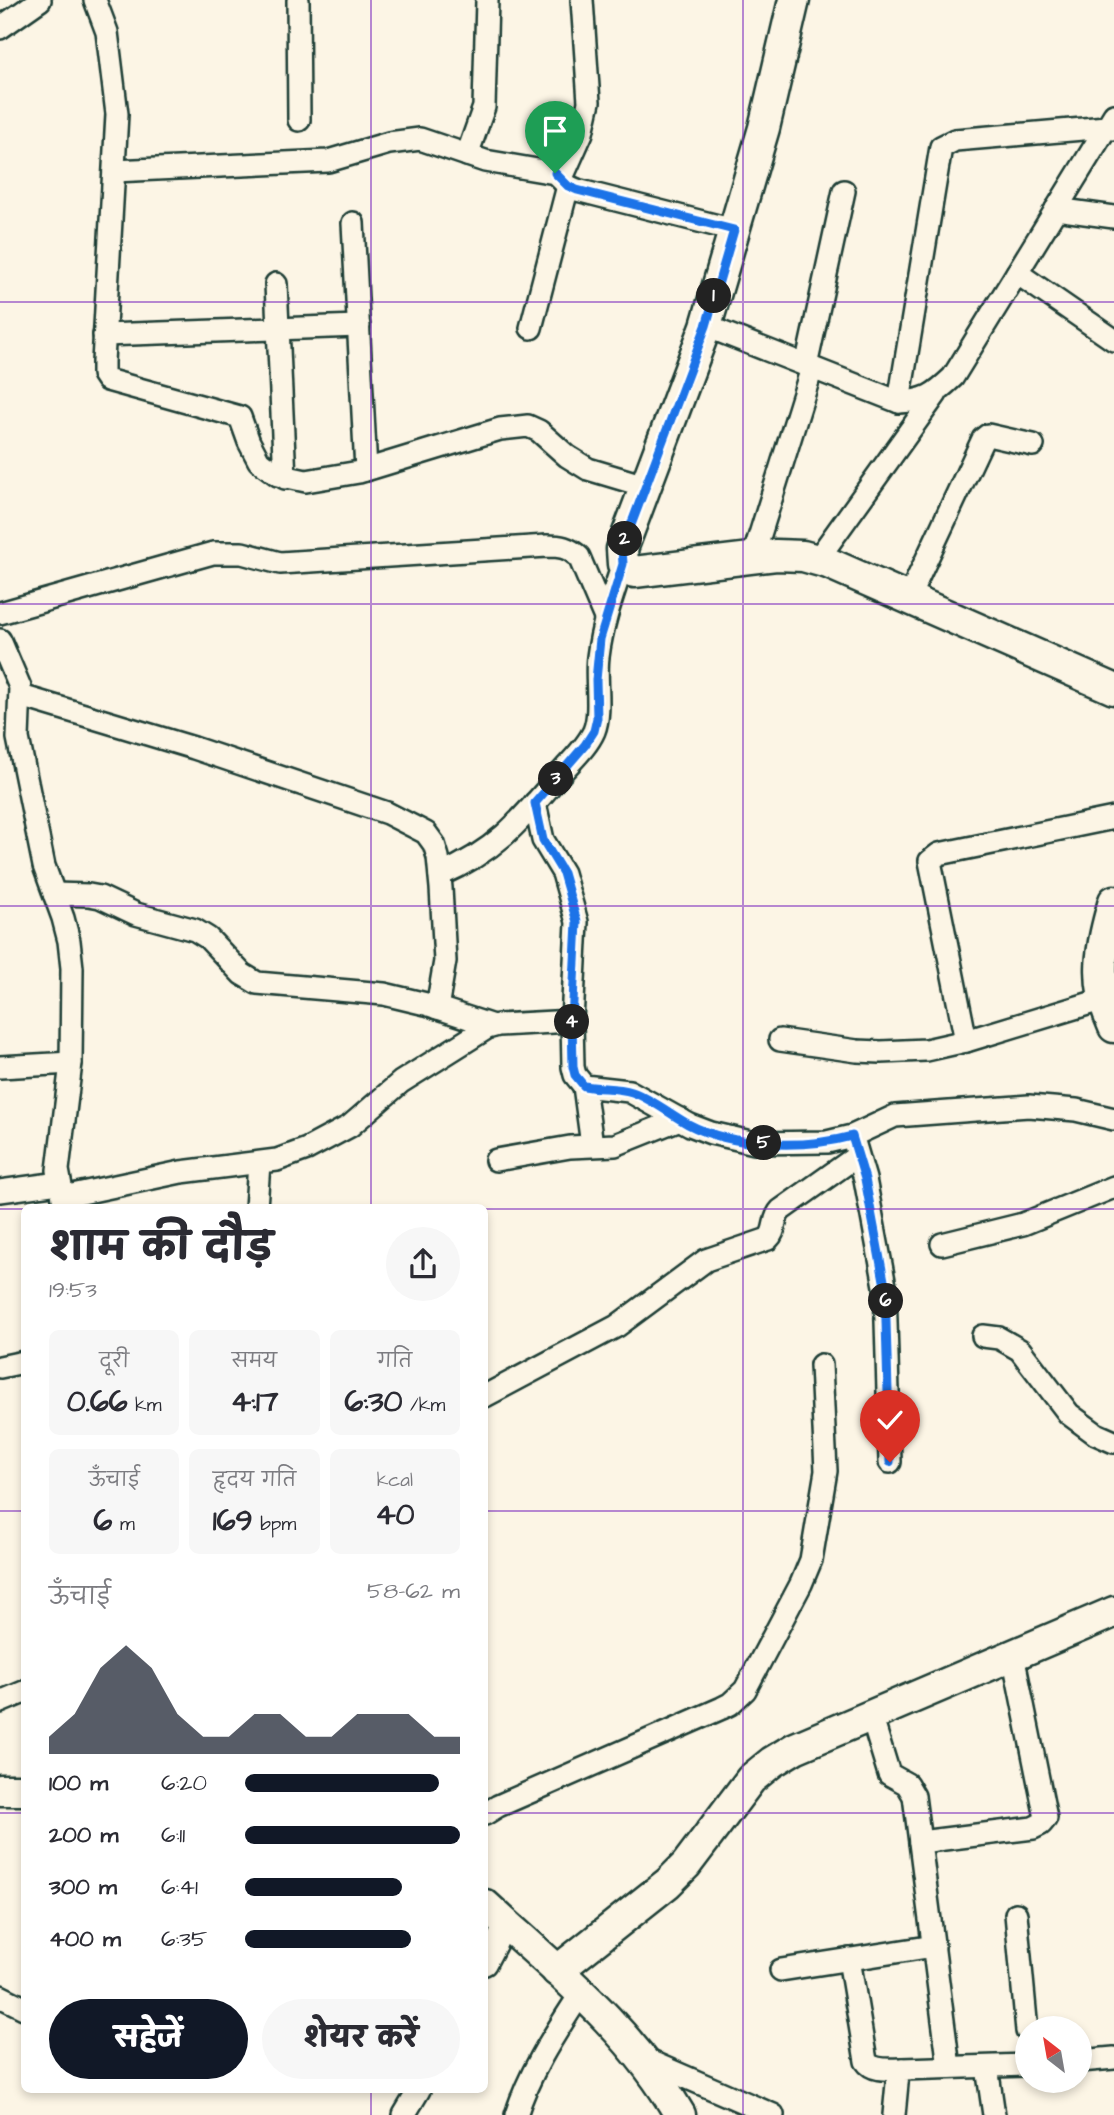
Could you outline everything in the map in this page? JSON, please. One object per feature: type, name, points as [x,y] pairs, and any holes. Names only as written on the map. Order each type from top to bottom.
[{"type":"street","points":[[0,28],[40,0]]},
{"type":"street","points":[[95,0],[107,32],[117,114],[104,335],[103,374],[107,380],[240,417],[249,442],[260,461],[285,478],[306,481],[366,470],[500,429],[528,426],[539,431],[567,456],[588,469],[645,486]]},
{"type":"street","points":[[298,0],[299,120]]},
{"type":"street","points":[[467,155],[484,107],[487,72],[486,0]]},
{"type":"street","points":[[531,328],[565,182],[582,133],[589,102],[582,0]]},
{"type":"street","points":[[440,874],[483,853],[522,819],[594,731],[597,718],[598,658],[605,618],[623,564],[622,549],[706,326],[764,128],[794,0]]},
{"type":"street","points":[[817,560],[937,393],[953,377],[1111,124]]},
{"type":"street","points":[[899,402],[942,147],[955,140],[1111,124]]},
{"type":"street","points":[[114,171],[328,161],[406,139],[421,139],[485,160],[548,171],[577,190],[734,230]]},
{"type":"street","points":[[753,557],[809,367],[844,191]]},
{"type":"street","points":[[1056,209],[1114,217]]},
{"type":"street","points":[[353,223],[366,470]]},
{"type":"street","points":[[1017,273],[1114,340]]},
{"type":"street","points":[[276,284],[285,478]]},
{"type":"street","points":[[104,335],[359,326]]},
{"type":"street","points":[[706,326],[899,402],[919,402],[937,393]]},
{"type":"street","points":[[908,599],[983,439],[988,435],[1033,445]]},
{"type":"street","points":[[0,613],[191,558],[221,552],[242,553],[280,562],[562,546],[579,557],[605,618]]},
{"type":"street","points":[[623,564],[634,572],[753,557],[803,556],[828,563],[1114,690]]},
{"type":"street","points":[[1,644],[20,687],[18,738],[44,866],[69,941],[72,968],[71,1063],[59,1163],[63,1196]]},
{"type":"street","points":[[21,696],[194,748],[387,813],[426,833],[434,844],[440,874],[444,961],[438,1008]]},
{"type":"street","points":[[535,803],[543,840],[563,873],[577,922],[572,1021],[573,1067],[575,1075],[584,1086],[593,1145]]},
{"type":"street","points":[[966,1041],[930,861],[939,854],[1114,818]]},
{"type":"street","points":[[54,894],[100,897],[136,914],[195,930],[208,938],[242,974],[257,983],[384,994],[492,1026],[572,1021]]},
{"type":"street","points":[[780,1040],[881,1052],[926,1050],[1109,1013],[1101,986],[1101,956],[1114,901]]},
{"type":"street","points":[[0,1192],[63,1196],[181,1172],[259,1163],[291,1155],[337,1134],[401,1082],[492,1026]]},
{"type":"street","points":[[0,1067],[71,1063]]},
{"type":"street","points":[[584,1086],[629,1091],[711,1133],[755,1143],[827,1142],[855,1146]]},
{"type":"street","points":[[488,1394],[617,1326],[706,1260],[768,1239],[773,1232],[774,1217],[780,1210],[895,1116],[1051,1106],[1114,1119]]},
{"type":"street","points":[[496,1160],[593,1145],[615,1145],[680,1119]]},
{"type":"street","points":[[855,1146],[867,1191],[885,1286],[890,1462]]},
{"type":"street","points":[[256,1204],[259,1163]]},
{"type":"street","points":[[942,1244],[1023,1224],[1114,1187]]},
{"type":"street","points":[[982,1336],[999,1338],[1020,1350],[1069,1413],[1096,1434],[1114,1442]]},
{"type":"street","points":[[0,1367],[21,1363]]},
{"type":"street","points":[[488,1812],[722,1708],[745,1690],[801,1584],[815,1545],[826,1471],[821,1365]]},
{"type":"street","points":[[557,1971],[647,1901],[677,1874],[751,1779],[772,1762],[795,1748],[1114,1612]]},
{"type":"street","points":[[920,1842],[1033,1828],[1046,1818],[1013,1655]]},
{"type":"street","points":[[0,1702],[21,1693]]},
{"type":"street","points":[[871,1715],[889,1774],[913,1790],[949,2067]]},
{"type":"street","points":[[0,1790],[21,1790]]},
{"type":"street","points":[[1016,1914],[1026,2016]]},
{"type":"street","points":[[495,1915],[623,2034],[644,2059],[680,2115]]},
{"type":"street","points":[[488,1949],[495,1915]]},
{"type":"street","points":[[781,1970],[934,1946]]},
{"type":"street","points":[[849,1959],[868,2065],[878,2069],[1015,2066]]},
{"type":"street","points":[[516,2115],[544,2050],[581,1993]]},
{"type":"street","points":[[0,1996],[21,2006]]},
{"type":"street","points":[[1092,2060],[1114,2058]]},
{"type":"street","points":[[644,2059],[774,2115]]},
{"type":"street","points":[[987,2067],[994,2115]]},
{"type":"street","points":[[894,2115],[898,2073],[903,2069]]},
{"type":"street","points":[[404,2115],[417,2093]]},
{"type":"route","points":[[555,173],[568,186],[577,190],[734,230],[706,326],[622,549],[623,564],[600,639],[596,680],[597,718],[594,731],[535,803],[543,840],[563,873],[577,922],[572,1021],[575,1075],[584,1086],[629,1091],[690,1125],[736,1139],[755,1143],[827,1142],[852,1136],[865,1179],[885,1286],[890,1462]]}]
